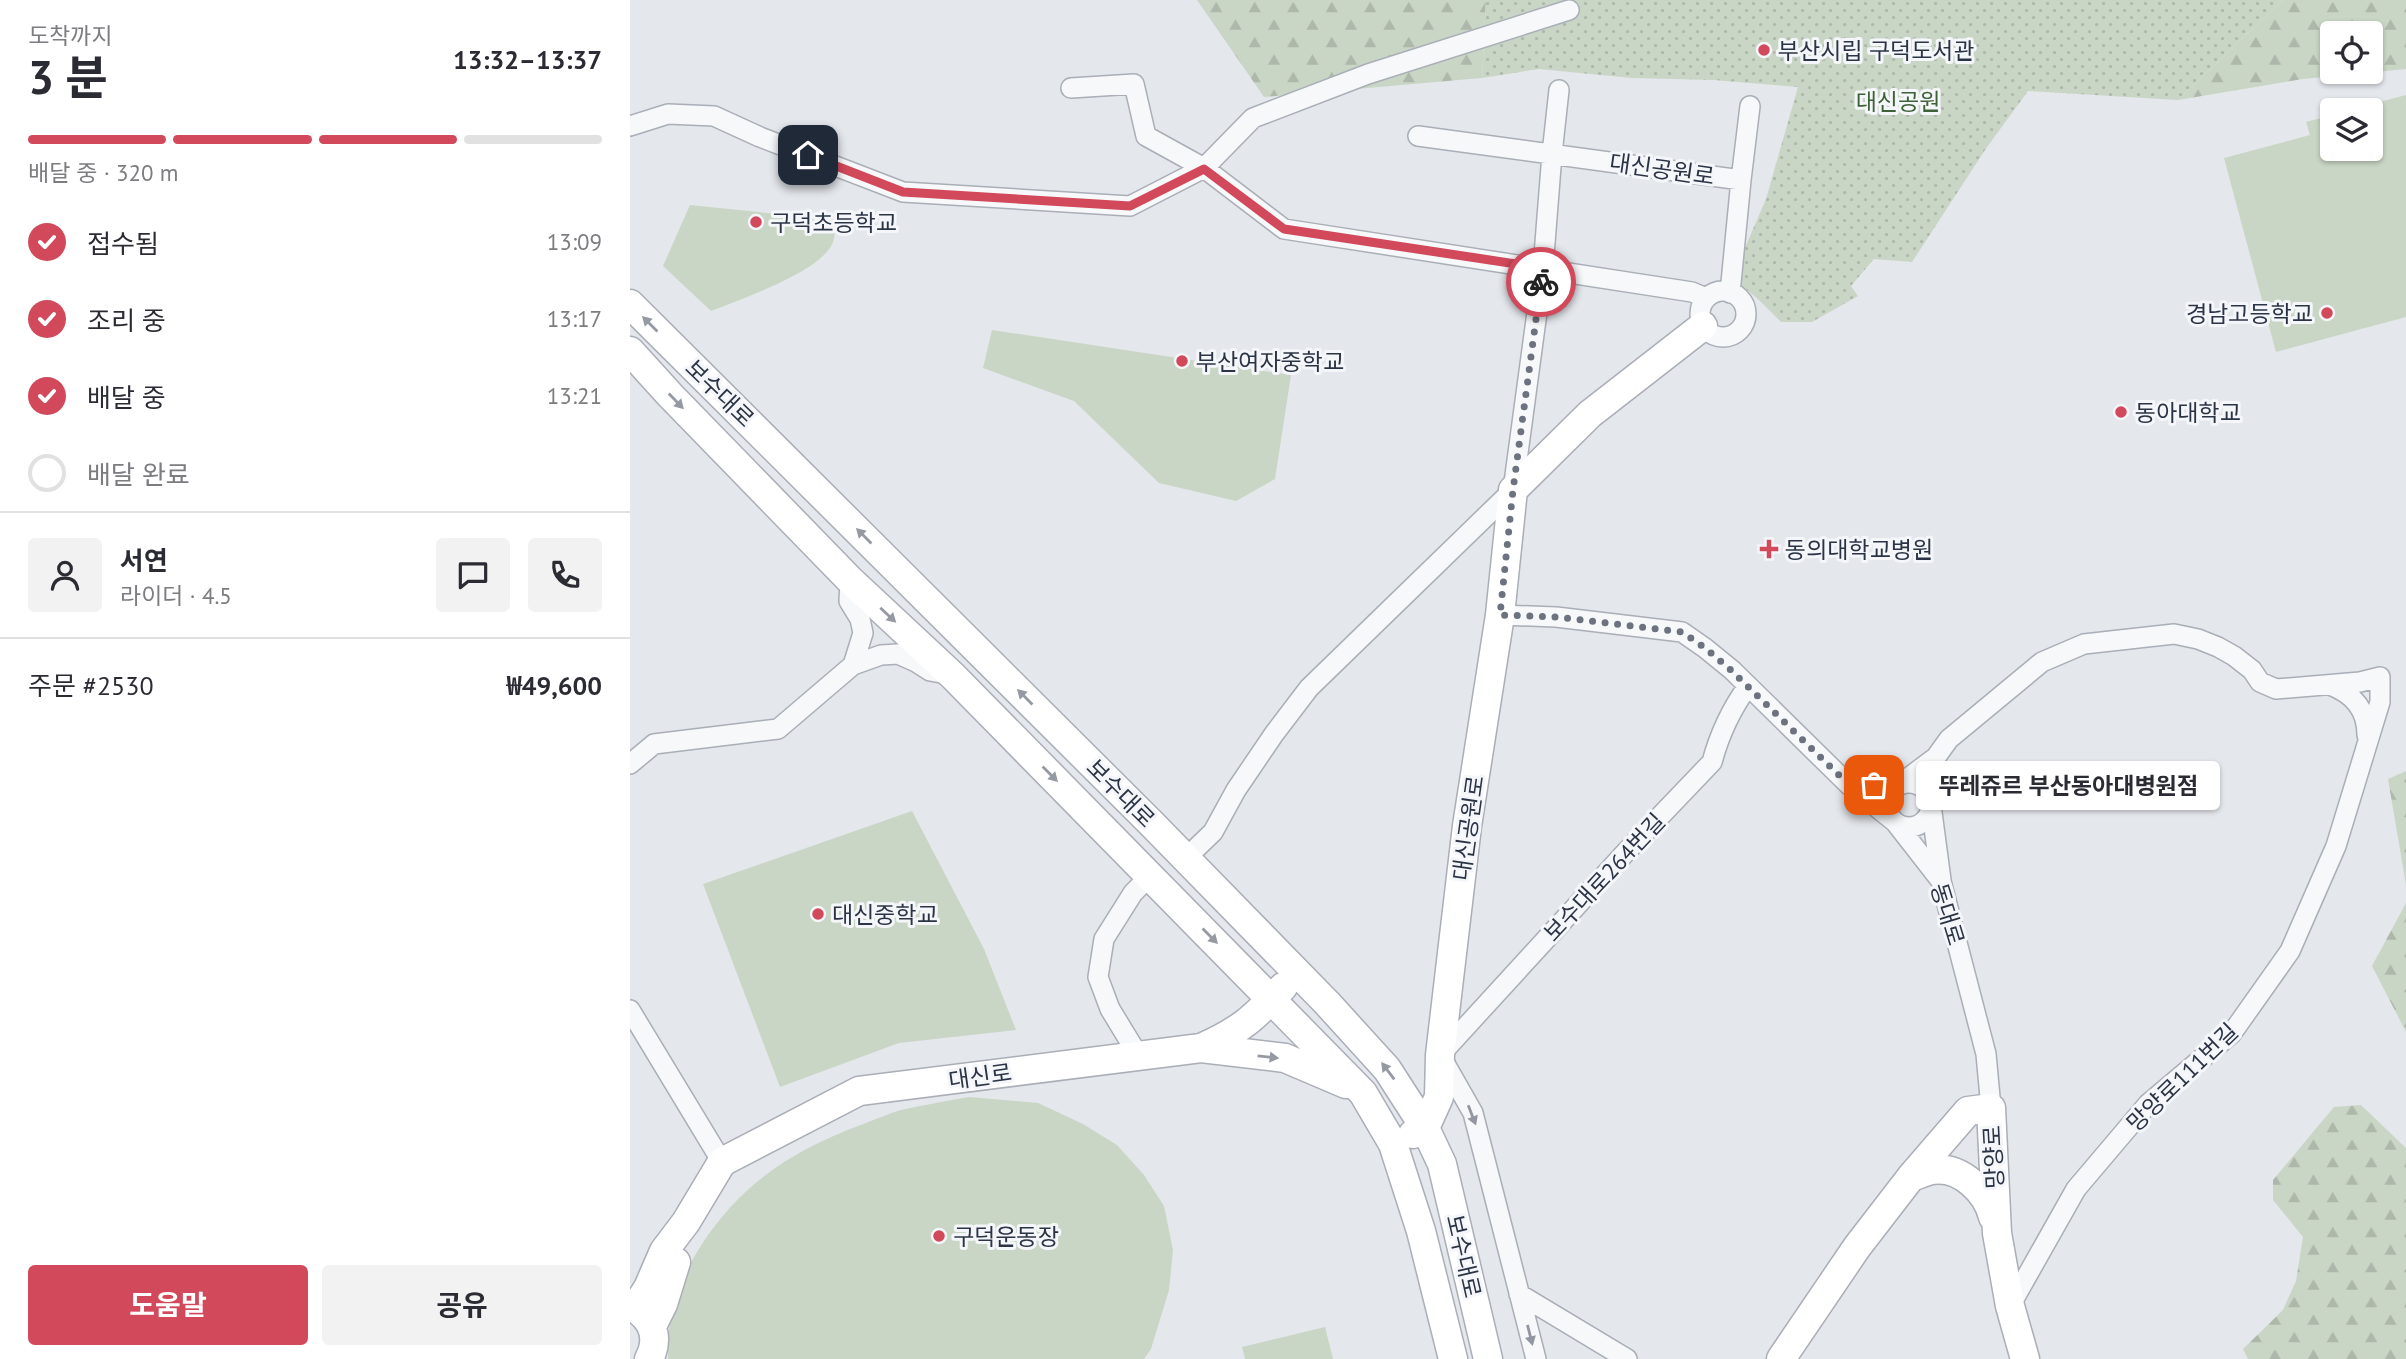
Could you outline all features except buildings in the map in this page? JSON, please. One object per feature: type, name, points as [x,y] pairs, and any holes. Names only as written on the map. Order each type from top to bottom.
[{"type":"main road","name":"보수대로","points":[[630,304],[1113,785],[1387,1069],[1426,1128],[1442,1164],[1488,1359]]},
{"type":"main road","points":[[1513,490],[1590,414],[1703,326]]},
{"type":"main road","name":"보수대로","points":[[630,351],[850,580],[953,676],[1363,1093],[1393,1144],[1421,1231],[1453,1359]]},
{"type":"main road","name":"대신공원로","points":[[1426,1128],[1439,1097],[1440,1055],[1467,826],[1500,615],[1513,490]]},
{"type":"main road","name":"대신로","points":[[722,1162],[859,1091],[1201,1048],[1248,1023],[1296,972]]},
{"type":"main road","points":[[1201,1048],[1285,1058],[1363,1093]]},
{"type":"main road","name":"망양로","points":[[1781,1359],[1857,1247],[1968,1111],[1991,1108],[1997,1233]]},
{"type":"main road","points":[[1393,1144],[1426,1128]]},
{"type":"main road","points":[[649,1359],[653,1352],[654,1339],[639,1313],[663,1304],[682,1245],[686,1222],[722,1162]]},
{"type":"main road","name":"망양로","points":[[1912,1177],[1938,1170],[1947,1171],[1970,1181],[1988,1203],[1997,1233],[2010,1306],[2025,1359]]},
{"type":"street","points":[[630,126],[668,114],[714,116],[760,137],[903,192],[1130,206],[1204,169],[1254,118],[1368,74],[1569,10]]},
{"type":"street","points":[[1071,88],[1134,84],[1146,136],[1204,169],[1284,229],[1692,292],[1706,298]]},
{"type":"street","name":"대신공원로","points":[[1513,490],[1543,268],[1559,90]]},
{"type":"street","name":"대신공원로","points":[[1418,136],[1741,180],[1750,106]]},
{"type":"street","points":[[1730,293],[1741,180]]},
{"type":"street","points":[[1718,292],[1730,293],[1742,301],[1746,315],[1742,328],[1733,335],[1722,337],[1711,334],[1703,326],[1701,307],[1706,298],[1718,292]]},
{"type":"street","points":[[1185,859],[1213,832],[1236,790],[1309,688],[1513,490]]},
{"type":"street","points":[[850,580],[849,601],[860,619],[863,633],[853,664]]},
{"type":"street","name":"동대로","points":[[1500,615],[1556,617],[1682,632],[1705,648],[1849,785],[1895,822],[1941,881],[1986,1054],[1991,1108]]},
{"type":"street","points":[[1936,757],[1929,815],[1913,827],[1895,822],[1888,813],[1887,801],[1891,791],[1936,757],[1949,739],[2042,662],[2084,644],[2174,634],[2218,647],[2252,670],[2260,682],[2276,689],[2329,685],[2346,692],[2359,705],[2367,720],[2367,745]]},
{"type":"street","points":[[630,764],[654,744],[778,729],[853,664],[881,654],[898,654],[930,671],[953,676]]},
{"type":"street","name":"망양로111번길","points":[[2010,1306],[2076,1189],[2148,1104],[2232,1033],[2290,951],[2336,846],[2380,702],[2380,677],[2329,685]]},
{"type":"street","name":"보수대로264번길","points":[[1440,1055],[1712,762],[1716,746],[1740,697],[1748,687]]},
{"type":"street","points":[[1849,785],[1911,782],[1922,786],[1929,794],[1941,881]]},
{"type":"street","points":[[1138,1055],[1110,1009],[1098,977],[1104,939],[1133,893],[1150,876]]},
{"type":"street","points":[[630,1010],[722,1162]]},
{"type":"street","points":[[1440,1055],[1473,1113],[1536,1359]]},
{"type":"street","name":"보수대로","points":[[1519,1294],[1627,1359]]},
{"type":"green space","points":[[1197,0],[1486,0],[1482,78],[1264,97]]},
{"type":"green space","name":"대신공원","points":[[1486,0],[2283,0],[2178,100],[2028,91],[1987,147],[1912,262],[1874,259],[1851,286],[1858,296],[1812,322],[1781,322],[1732,278],[1766,199],[1798,87],[1714,80],[1632,78],[1539,69],[1482,78]]},
{"type":"green space","points":[[2283,0],[2406,0],[2406,69],[2383,71],[2383,21],[2320,21],[2320,77],[2178,100]]},
{"type":"green space","points":[[2406,95],[2406,317],[2276,352],[2224,158],[2310,135],[2306,122],[2320,118],[2320,161],[2383,161],[2383,101]]},
{"type":"green space","points":[[690,205],[836,220],[834,240],[826,253],[797,274],[711,311],[663,266]]},
{"type":"green space","points":[[992,330],[1291,375],[1275,479],[1236,501],[1159,483],[1074,401],[983,368]]},
{"type":"green space","points":[[2406,771],[2406,885],[2388,779]]},
{"type":"green space","points":[[912,811],[984,949],[1016,1030],[899,1043],[780,1087],[703,884]]},
{"type":"green space","points":[[2406,903],[2406,1032],[2372,966]]},
{"type":"green space","name":"구덕운동장","points":[[969,1097],[1038,1103],[1083,1124],[1117,1145],[1144,1175],[1164,1206],[1173,1250],[1169,1290],[1151,1349],[1144,1359],[668,1359],[672,1313],[687,1271],[718,1222],[752,1186],[791,1158],[836,1135],[901,1110]]},
{"type":"green space","points":[[2361,1105],[2406,1148],[2406,1359],[2248,1359],[2243,1349],[2283,1310],[2296,1281],[2303,1237],[2273,1200],[2273,1180],[2334,1107]]},
{"type":"green space","points":[[1325,1327],[1333,1359],[1245,1359],[1242,1347]]},
{"type":"way so far","points":[[1541,282],[1513,490],[1500,615],[1556,617],[1682,632],[1731,670],[1849,785],[1874,785]]},
{"type":"place","name":"부산시립 구덕도서관","points":[[1764,50]]},
{"type":"place","name":"구덕초등학교","points":[[756,222]]},
{"type":"place","name":"경남고등학교","points":[[2327,313]]},
{"type":"place","name":"부산여자중학교","points":[[1182,361]]},
{"type":"place","name":"동아대학교","points":[[2121,412]]},
{"type":"place","name":"동의대학교병원","points":[[1769,549]]},
{"type":"place","name":"뚜레쥬르 부산동아대병원점","points":[[1874,785]]},
{"type":"place","name":"대신중학교","points":[[818,914]]},
{"type":"place","name":"구덕운동장","points":[[939,1236]]},
{"type":"route","points":[[808,155],[903,192],[1130,206],[1204,169],[1284,229],[1543,268],[1541,282]]}]
